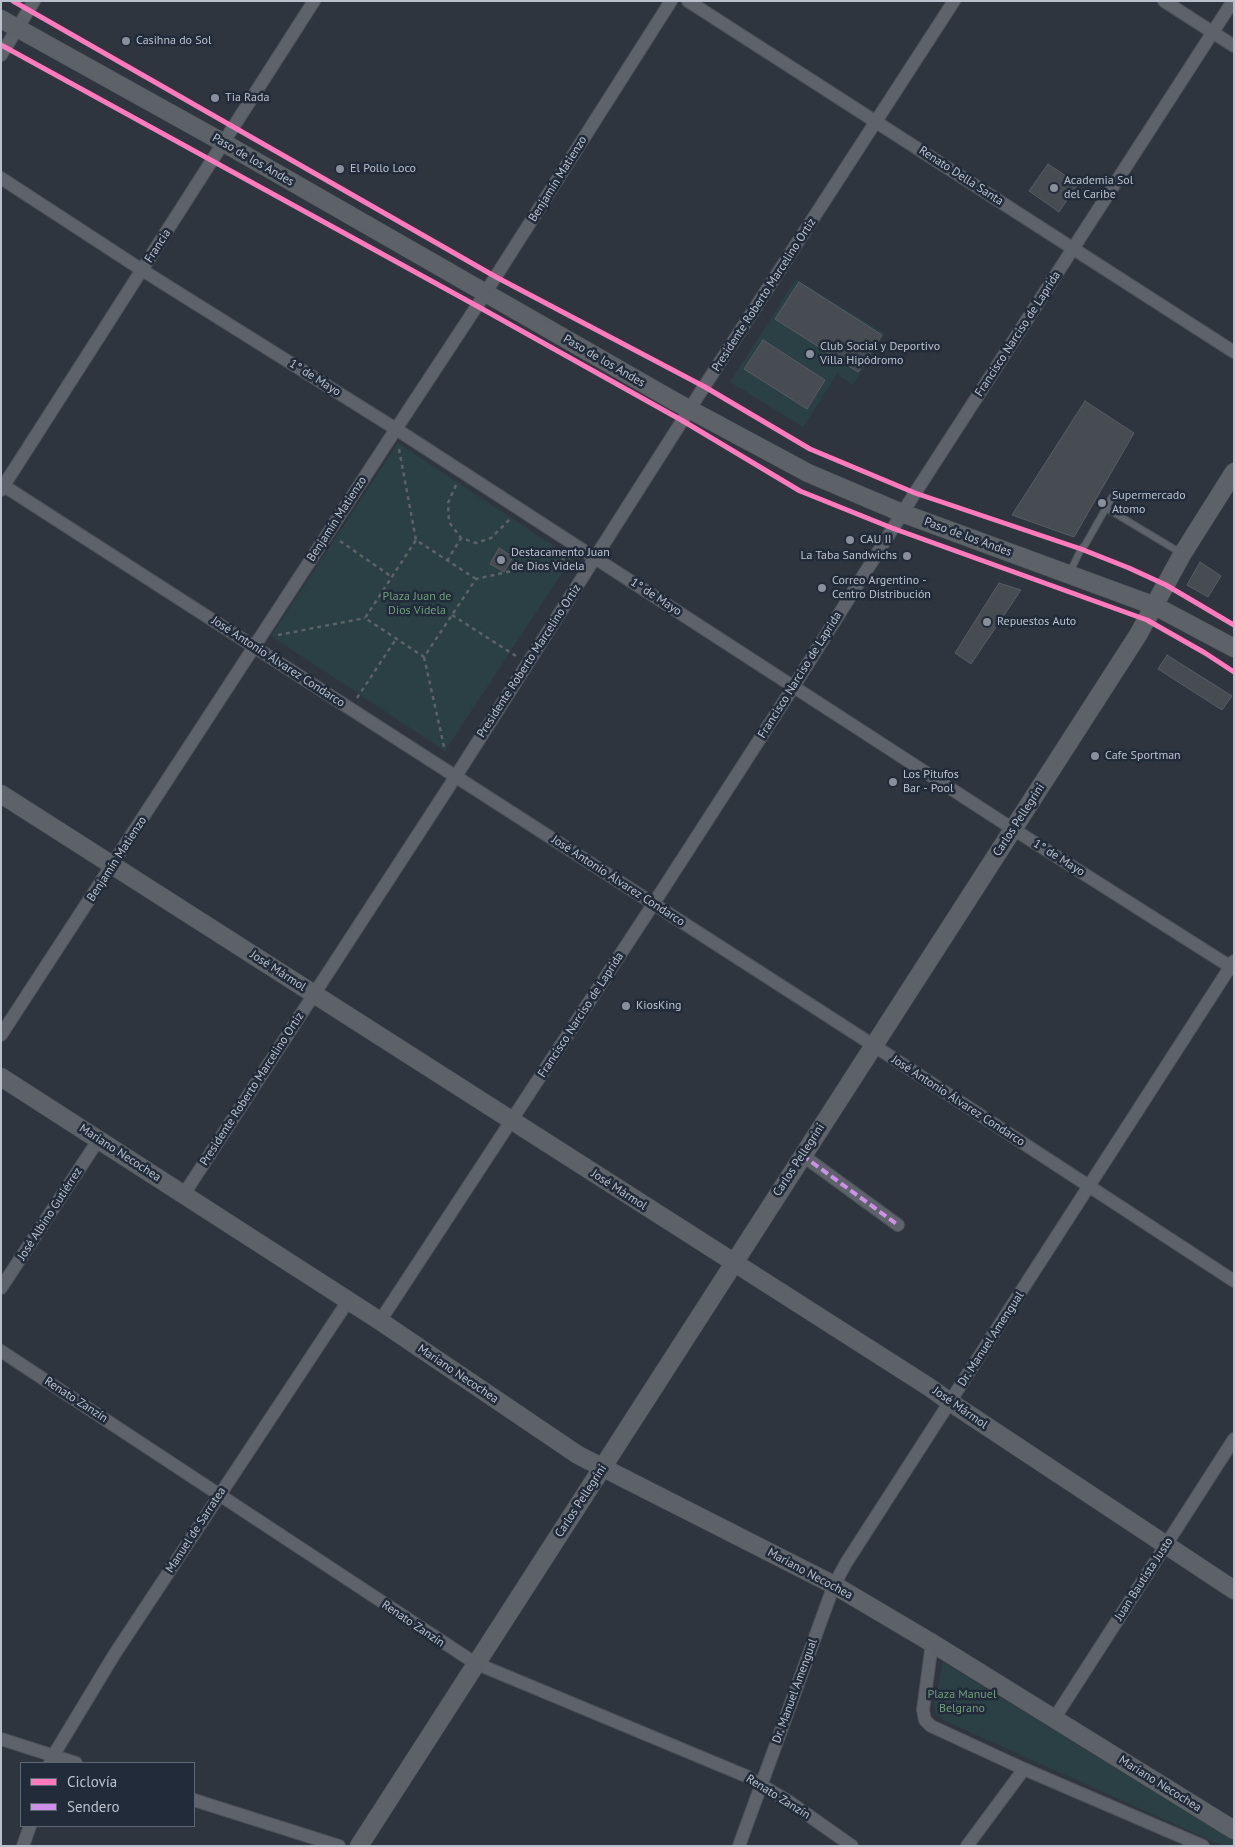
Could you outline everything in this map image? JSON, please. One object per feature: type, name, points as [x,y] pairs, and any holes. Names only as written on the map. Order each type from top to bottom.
[{"type":"street","points":[[1,56],[9,24],[34,1]]},
{"type":"street","name":"Francia","points":[[2,486],[314,1]]},
{"type":"street","name":"Benjamín Matienzo","points":[[1,1035],[486,294],[671,1]]},
{"type":"street","name":"Renato Della Santa","points":[[688,1],[1234,352]]},
{"type":"street","name":"Presidente Roberto Marcelino Ortiz","points":[[184,1194],[456,776],[954,1]]},
{"type":"street","points":[[1164,1],[1234,46]]},
{"type":"street","name":"Francisco Narciso de Laprida","points":[[380,1321],[654,904],[902,513],[1234,1]]},
{"type":"street","name":"Paso de los Andes","points":[[9,24],[224,143],[690,410],[808,473],[902,513],[1155,606],[1234,648]]},
{"type":"street","name":"1° de Mayo","points":[[1,178],[142,270],[396,429],[1013,828],[1233,965]]},
{"type":"street","name":"Carlos Pellegrini","points":[[359,1846],[1155,606],[1183,553],[1234,472]]},
{"type":"street","name":"José Antonio Álvarez Condarco","points":[[2,486],[873,1045],[1234,1281]]},
{"type":"street","name":"José Mármol","points":[[1,794],[733,1263],[762,1279],[929,1387],[1165,1546],[1234,1590]]},
{"type":"street","name":"Dr. Manuel Amengual","points":[[739,1846],[834,1585],[846,1563],[1233,965]]},
{"type":"street","name":"Mariano Necochea","points":[[1,1077],[380,1321],[578,1454],[602,1468],[834,1585],[932,1643],[1234,1830]]},
{"type":"street","name":"José Albino Gutiérrez","points":[[1,1288],[98,1139]]},
{"type":"street","points":[[802,1155],[898,1225]]},
{"type":"street","name":"Manuel de Sarratea","points":[[51,1760],[114,1655],[348,1301]]},
{"type":"street","name":"Renato Zanzín","points":[[1,1351],[475,1663],[721,1765],[762,1784],[852,1846]]},
{"type":"street","name":"Juan Bautista Justo","points":[[1054,1719],[1234,1439]]},
{"type":"street","points":[[932,1643],[924,1699],[924,1716],[925,1720],[934,1728],[1203,1846]]},
{"type":"street","points":[[1,1739],[51,1760],[68,1762]]},
{"type":"street","points":[[967,1846],[1024,1769]]},
{"type":"street","points":[[195,1800],[339,1846]]},
{"type":"street","points":[[23,1846],[30,1827]]},
{"type":"lane","points":[[1069,574],[1081,549],[1115,492]]},
{"type":"lane","points":[[1106,508],[1183,553]]},
{"type":"path","points":[[365,618],[416,540],[398,443]]},
{"type":"path","points":[[457,482],[448,503],[450,522],[461,538],[476,542],[490,538],[511,518]]},
{"type":"path","points":[[328,533],[392,577]]},
{"type":"path","points":[[447,561],[461,538]]},
{"type":"path","points":[[416,540],[476,579]]},
{"type":"path","points":[[424,657],[476,579],[572,558]]},
{"type":"path","points":[[452,615],[528,664]]},
{"type":"path","points":[[271,636],[365,618],[424,657],[445,751]]},
{"type":"path","points":[[350,708],[396,639]]},
{"type":"green space","name":"Club Social y Deportivo Villa Hipódromo","points":[[796,279],[885,334],[853,385],[837,374],[803,427],[730,382]]},
{"type":"green space","name":"Plaza Juan de Dios Videla","points":[[398,443],[572,558],[445,751],[271,636]]},
{"type":"green space","name":"Plaza Manuel Belgrano","points":[[943,1662],[1234,1841],[1234,1846],[1223,1846],[943,1720],[936,1714],[934,1705]]},
{"type":"building","name":"Academia Sol del Caribe","points":[[1048,164],[1078,184],[1059,212],[1029,191]]},
{"type":"building","points":[[799,282],[882,335],[858,372],[775,319]]},
{"type":"building","points":[[763,340],[825,380],[807,409],[744,369]]},
{"type":"building","points":[[1085,401],[1134,433],[1074,537],[1012,515]]},
{"type":"building","name":"Destacamento Juan de Dios Videla","points":[[499,548],[513,557],[504,572],[490,564]]},
{"type":"building","points":[[1200,562],[1221,576],[1208,597],[1187,585]]},
{"type":"building","name":"Repuestos Auto","points":[[999,583],[1021,590],[971,664],[955,653]]},
{"type":"building","points":[[1167,655],[1232,696],[1222,710],[1158,669]]},
{"type":"marked path","points":[[802,1155],[898,1225]]},
{"type":"cycle path","points":[[13,1],[496,277],[705,387],[810,449],[915,493],[1081,549],[1129,568],[1166,585],[1234,625]]},
{"type":"cycle path","points":[[1,45],[477,306],[683,421],[800,491],[892,528],[1147,620],[1234,672]]},
{"type":"place","name":"Casihna do Sol","points":[[126,41]]},
{"type":"place","name":"Tia Rada","points":[[215,98]]},
{"type":"place","name":"El Pollo Loco","points":[[340,169]]},
{"type":"place","name":"Academia Sol del Caribe","points":[[1054,188]]},
{"type":"place","name":"Club Social y Deportivo Villa Hipódromo","points":[[810,354]]},
{"type":"place","name":"Supermercado Atomo","points":[[1102,503]]},
{"type":"place","name":"CAU II","points":[[850,540]]},
{"type":"place","name":"La Taba Sandwichs","points":[[907,556]]},
{"type":"place","name":"Destacamento Juan de Dios Videla","points":[[501,560]]},
{"type":"place","name":"Correo Argentino - Centro Distribución","points":[[822,588]]},
{"type":"place","name":"Repuestos Auto","points":[[987,622]]},
{"type":"place","name":"Cafe Sportman","points":[[1095,756]]},
{"type":"place","name":"Los Pitufos Bar - Pool","points":[[893,782]]},
{"type":"place","name":"KiosKing","points":[[626,1006]]}]
